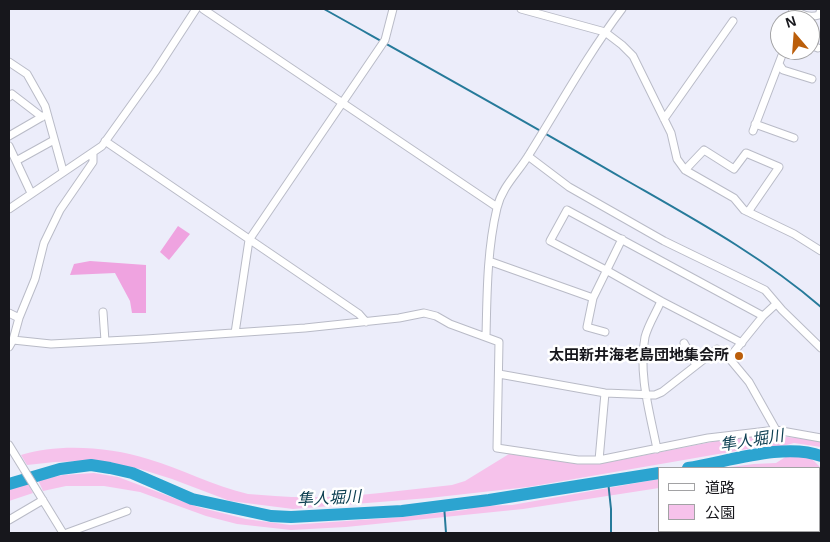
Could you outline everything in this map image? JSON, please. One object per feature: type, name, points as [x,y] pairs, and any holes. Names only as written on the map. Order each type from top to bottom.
[{"type":"street","points":[[9,209],[63,171],[93,153],[104,142],[155,72],[196,9]]},
{"type":"street","points":[[203,9],[497,207]]},
{"type":"street","points":[[235,333],[249,240],[385,40],[394,9]]},
{"type":"street","points":[[521,9],[605,32],[622,45],[633,56],[671,133],[677,159],[685,170],[734,198],[744,210],[794,234],[821,251]]},
{"type":"street","points":[[486,337],[488,261],[497,207],[507,184],[528,156],[605,32],[622,9]]},
{"type":"street","points":[[794,9],[800,14],[814,16],[819,14],[821,9]]},
{"type":"street","points":[[664,119],[733,21]]},
{"type":"street","points":[[752,131],[780,60]]},
{"type":"street","points":[[9,62],[26,74],[45,106],[45,116],[63,171]]},
{"type":"street","points":[[779,64],[783,70],[812,79]]},
{"type":"street","points":[[9,97],[12,94],[45,116]]},
{"type":"street","points":[[9,136],[45,116]]},
{"type":"street","points":[[756,124],[794,138]]},
{"type":"street","points":[[16,161],[54,140]]},
{"type":"street","points":[[104,142],[359,314],[366,322]]},
{"type":"street","points":[[9,146],[31,193]]},
{"type":"street","points":[[685,170],[704,150],[734,169],[746,152],[780,167],[748,212]]},
{"type":"street","points":[[93,153],[93,162],[60,210],[44,243],[35,279],[11,343],[51,344],[235,333],[366,322],[424,313],[436,316],[450,324],[499,342],[497,448],[578,460],[600,460],[708,438],[776,430],[821,438]]},
{"type":"street","points":[[528,156],[569,187],[656,237],[765,290],[776,304],[821,348]]},
{"type":"street","points":[[742,342],[550,241],[567,210],[622,238],[763,316]]},
{"type":"street","points":[[605,332],[586,327],[593,298],[622,238]]},
{"type":"street","points":[[488,261],[593,298]]},
{"type":"street","points":[[657,449],[642,367],[646,336],[661,301]]},
{"type":"street","points":[[729,358],[763,316],[776,304]]},
{"type":"street","points":[[103,312],[105,341]]},
{"type":"street","points":[[9,313],[19,318]]},
{"type":"street","points":[[684,343],[696,365]]},
{"type":"street","points":[[499,374],[605,393],[655,395],[662,392],[717,349],[729,358],[749,382],[776,430]]},
{"type":"street","points":[[600,460],[605,393]]},
{"type":"street","points":[[9,445],[12,454],[42,497],[63,533]]},
{"type":"street","points":[[9,520],[42,497]]},
{"type":"street","points":[[67,533],[127,511]]},
{"type":"green space","points":[[767,435],[821,442],[821,447],[794,443],[779,447],[753,448],[528,487],[429,498],[293,509],[230,501],[140,469],[91,461],[27,465],[21,455],[52,449],[101,449],[148,459],[222,487],[248,494],[319,497],[363,495],[452,485],[465,481],[509,454],[590,464],[610,462],[737,437]]},
{"type":"green space","points":[[801,453],[810,457],[820,467],[731,467],[776,463],[787,456]]},
{"type":"green space","points":[[94,473],[118,477],[198,507],[246,519],[290,525],[402,517],[465,510],[477,506],[512,505],[658,479],[658,488],[523,509],[346,527],[291,530],[237,524],[206,516],[140,492],[104,486],[66,486],[43,491],[38,480],[63,475]]},
{"type":"green space","points":[[27,482],[33,493],[9,501],[9,489]]},
{"type":"shaded area","points":[[178,226],[190,234],[169,260],[160,252]]},
{"type":"shaded area","points":[[90,261],[146,265],[146,313],[132,313],[130,301],[115,273],[70,275],[74,264]]},
{"type":"shaded area","points":[[745,532],[785,532],[785,533],[742,533]]},
{"type":"waterway","points":[[324,9],[701,223],[751,254],[821,307]]},
{"type":"waterway","name":"隼人堀川","points":[[693,467],[773,452],[807,452],[821,456]]},
{"type":"waterway","name":"隼人堀川","points":[[9,484],[60,469],[91,465],[132,473],[192,499],[271,516],[291,517],[402,511],[489,500],[658,473]]},
{"type":"waterway","points":[[608,481],[611,533]]},
{"type":"waterway","points":[[444,505],[446,533]]},
{"type":"place","name":"太田新井海老島団地集会所","points":[[739,356]]}]
